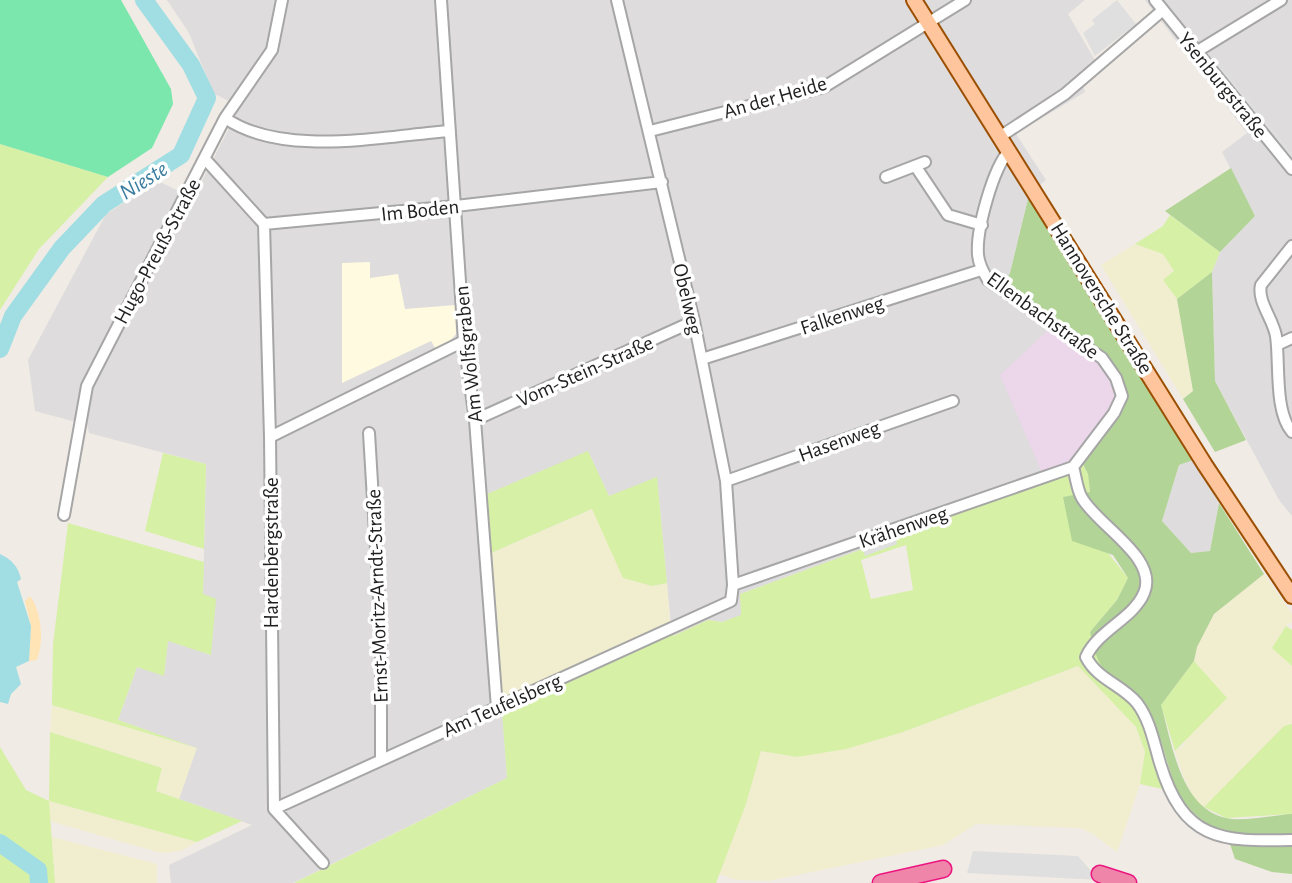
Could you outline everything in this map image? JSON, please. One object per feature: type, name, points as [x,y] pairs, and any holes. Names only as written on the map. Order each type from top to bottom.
[{"type":"highway","points":[[881,883],[943,869]]},
{"type":"highway","points":[[1100,874],[1128,883]]},
{"type":"main road","name":"Hannoversche Straße","points":[[914,0],[1205,465],[1292,596]]},
{"type":"street","name":"Hugo-Preuß-Straße","points":[[64,515],[87,386],[225,118],[272,50],[282,0]]},
{"type":"street","name":"Am Wolfsgraben","points":[[441,0],[464,341],[475,421],[497,708]]},
{"type":"street","name":"Obelweg","points":[[617,0],[694,321],[726,481],[733,585],[731,601]]},
{"type":"street","name":"An der Heide","points":[[650,131],[824,87],[965,0]]},
{"type":"street","name":"Ysenburgstraße","points":[[1155,0],[1292,169]]},
{"type":"street","points":[[1196,52],[1281,0]]},
{"type":"street","points":[[1001,136],[1065,94],[1163,10]]},
{"type":"street","points":[[225,118],[262,136],[309,142],[450,131]]},
{"type":"street","name":"Ellenbachstraße","points":[[1010,150],[997,167],[982,225],[978,253],[981,270],[988,280],[1102,358],[1116,378],[1122,396],[1114,413],[1073,467]]},
{"type":"street","points":[[205,159],[264,224]]},
{"type":"street","points":[[886,177],[920,164],[948,215],[982,225]]},
{"type":"street","name":"Im Boden","points":[[264,224],[456,206],[662,182]]},
{"type":"street","name":"Hardenbergstraße","points":[[264,224],[270,437],[274,809]]},
{"type":"street","points":[[1292,246],[1261,285],[1259,293],[1274,324],[1281,410],[1292,432]]},
{"type":"street","name":"Falkenweg","points":[[702,359],[981,270]]},
{"type":"street","name":"Vom-Stein-Straße","points":[[475,421],[694,321]]},
{"type":"street","points":[[1277,345],[1292,338]]},
{"type":"street","points":[[270,437],[464,341]]},
{"type":"street","name":"Hasenweg","points":[[726,481],[953,401]]},
{"type":"street","name":"Ernst-Moritz-Arndt-Straße","points":[[369,433],[381,632],[381,759]]},
{"type":"street","points":[[1073,467],[1082,497],[1104,524],[1139,557],[1147,576],[1142,597],[1089,650],[1086,657],[1090,665],[1136,701],[1148,722],[1169,791],[1202,829],[1233,840],[1292,840]]},
{"type":"street","name":"Krähenweg","points":[[733,585],[1073,467]]},
{"type":"street","name":"Am Teufelsberg","points":[[274,809],[731,601]]},
{"type":"street","points":[[274,809],[323,863]]},
{"type":"shaded area","points":[[167,0],[1085,0],[1068,14],[1099,67],[1083,85],[1085,92],[1016,134],[1046,180],[1029,195],[1010,273],[1003,286],[1056,323],[1046,482],[740,594],[742,615],[722,622],[708,620],[672,636],[657,478],[609,496],[588,452],[487,494],[507,778],[293,883],[171,883],[169,865],[252,825],[179,799],[196,748],[118,720],[137,667],[164,675],[168,640],[211,655],[203,594],[206,464],[89,433],[87,425],[35,411],[28,360],[106,214],[158,181],[193,198],[240,107],[213,93],[189,33]]},
{"type":"shaded area","points":[[1117,0],[1136,24],[1095,56],[1083,33],[1095,24],[1092,20]]},
{"type":"shaded area","points":[[1145,0],[1292,0],[1292,516],[1279,500],[1215,381],[1212,272],[1220,252],[1255,216],[1222,152],[1247,133]]},
{"type":"shaded area","points":[[1218,62],[1292,153],[1292,163],[1213,66]]},
{"type":"shaded area","points":[[1135,244],[1163,254],[1174,271],[1163,280],[1177,299],[1193,391],[1183,399],[1101,265]]},
{"type":"shaded area","points":[[370,262],[370,278],[398,274],[405,309],[455,305],[456,334],[449,342],[435,348],[431,341],[342,383],[342,263]]},
{"type":"shaded area","points":[[1056,323],[1105,356],[1126,398],[1082,462],[1046,482],[1000,375]]},
{"type":"shaded area","points":[[1193,460],[1219,503],[1210,551],[1191,553],[1162,521],[1179,465]]},
{"type":"shaded area","points":[[593,509],[624,578],[652,586],[667,583],[670,624],[501,698],[491,553]]},
{"type":"shaded area","points":[[893,531],[897,544],[865,556],[861,542]]},
{"type":"shaded area","points":[[1264,574],[1292,614],[1292,622],[1286,626],[1273,648],[1292,666],[1292,724],[1284,726],[1204,807],[1197,804],[1183,776],[1175,751],[1183,746],[1213,685],[1194,661],[1197,647],[1214,614]]},
{"type":"shaded area","points":[[1079,666],[1136,727],[1145,752],[1140,784],[1117,852],[1080,828],[976,824],[943,845],[768,881],[737,880],[719,874],[746,804],[761,751],[797,757],[903,732]]},
{"type":"shaded area","points":[[52,705],[197,748],[179,799],[156,791],[162,768],[50,732]]},
{"type":"shaded area","points":[[49,801],[197,842],[180,851],[161,853],[53,822],[48,816]]},
{"type":"shaded area","points":[[52,837],[157,864],[157,883],[55,883]]},
{"type":"shaded area","points":[[973,851],[1078,856],[1099,880],[967,873]]},
{"type":"green space","points":[[0,0],[121,0],[171,89],[173,104],[152,148],[108,177],[0,144]]},
{"type":"green space","points":[[0,144],[108,177],[39,249],[0,310]]},
{"type":"green space","points":[[1231,168],[1255,216],[1220,252],[1165,211]]},
{"type":"green space","points":[[1029,195],[1193,460],[1179,465],[1162,521],[1191,553],[1210,551],[1219,503],[1264,574],[1214,614],[1197,647],[1194,661],[1161,705],[1180,772],[1188,788],[1210,812],[1233,819],[1292,814],[1292,874],[1272,872],[1235,859],[1227,835],[1191,811],[1175,785],[1151,718],[1135,697],[1103,668],[1096,655],[1090,632],[1117,600],[1128,578],[1113,555],[1072,541],[1063,497],[1090,492],[1088,474],[1082,462],[1117,417],[1121,378],[1003,286],[1010,273]]},
{"type":"green space","points":[[1170,215],[1220,252],[1212,272],[1177,299],[1163,280],[1174,271],[1163,254],[1135,244],[1163,226]]},
{"type":"green space","points":[[1212,272],[1215,381],[1246,440],[1215,452],[1183,399],[1193,391],[1177,299]]},
{"type":"green space","points":[[588,451],[609,496],[657,477],[667,583],[652,586],[623,578],[592,509],[491,553],[487,494]]},
{"type":"green space","points":[[163,453],[206,464],[204,549],[145,531]]},
{"type":"green space","points":[[1082,462],[1088,474],[1090,493],[1063,497],[1128,578],[1117,600],[1090,632],[1151,718],[1176,792],[1140,784],[1145,752],[1136,727],[1078,666],[903,732],[846,749],[797,757],[761,751],[746,804],[716,883],[294,883],[507,778],[501,698],[670,624],[673,636],[708,620],[722,622],[741,615],[740,594],[1058,477]],"holes":[[[906,545],[913,590],[871,599],[861,560]]]},
{"type":"green space","points":[[68,523],[204,562],[203,594],[216,599],[211,655],[168,641],[164,676],[137,667],[118,720],[197,748],[52,705],[53,644]]},
{"type":"green space","points":[[1286,626],[1292,630],[1292,666],[1272,648]]},
{"type":"green space","points":[[1194,661],[1227,698],[1175,751],[1161,705]]},
{"type":"green space","points":[[1292,724],[1292,814],[1226,818],[1204,807],[1284,726]]},
{"type":"green space","points":[[50,732],[162,768],[156,791],[242,821],[197,842],[49,801]]},
{"type":"green space","points":[[0,747],[26,790],[49,801],[55,883],[0,883]]},
{"type":"sand","points":[[30,596],[37,610],[41,636],[37,660],[29,661],[31,626],[25,601]]},
{"type":"water","points":[[0,554],[18,570],[21,579],[17,582],[31,626],[29,661],[16,667],[21,684],[11,694],[8,704],[0,702]]},
{"type":"waterway","name":"Nieste","points":[[0,349],[13,316],[62,248],[104,204],[181,155],[207,98],[191,65],[144,0]]},
{"type":"waterway","name":"Nieste","points":[[0,843],[38,870],[39,883]]}]
